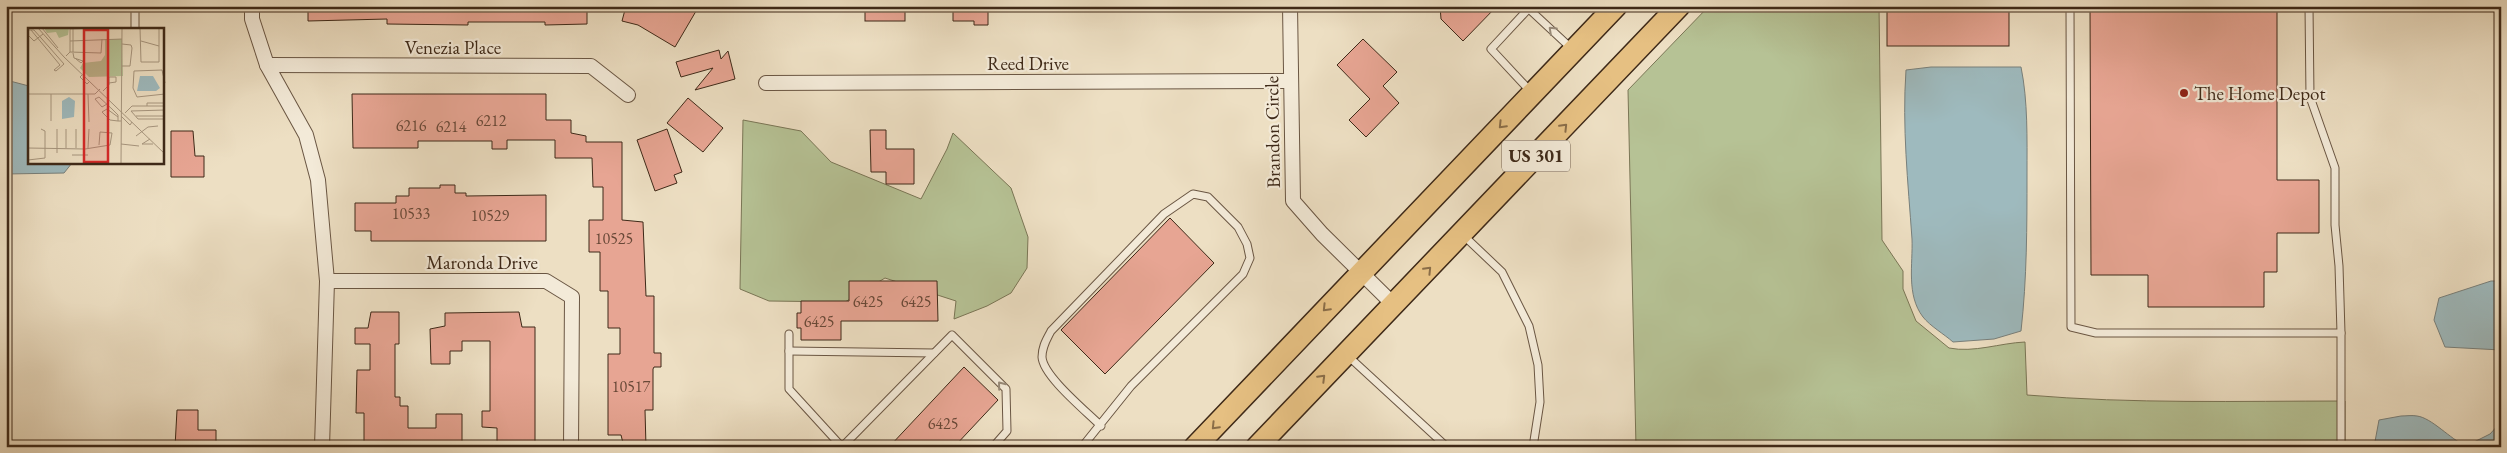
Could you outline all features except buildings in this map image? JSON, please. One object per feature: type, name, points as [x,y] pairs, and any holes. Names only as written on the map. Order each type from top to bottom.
[{"type":"main road","name":"US 301","points":[[1195,447],[1616,6]]},
{"type":"main road","points":[[1648,39],[1665,6]]},
{"type":"main road","name":"US 301","points":[[1257,447],[1679,6]]},
{"type":"street","points":[[252,6],[252,19],[267,65],[306,135],[318,180],[327,281],[322,447]]},
{"type":"street","name":"Brandon Circle","points":[[1290,6],[1292,201],[1394,306]]},
{"type":"street","name":"Venezia Place","points":[[267,65],[591,66],[628,94]]},
{"type":"street","name":"Reed Drive","points":[[766,82],[1290,81]]},
{"type":"street","name":"Maronda Drive","points":[[327,281],[546,281],[572,297],[571,447]]},
{"type":"lane","points":[[135,6],[135,28]]},
{"type":"lane","points":[[2070,6],[2071,327],[2096,333],[2341,333]]},
{"type":"lane","points":[[2309,6],[2310,97],[2335,168],[2335,225],[2340,266],[2341,447]]},
{"type":"lane","points":[[1532,93],[1491,50],[1530,8],[1574,51]]},
{"type":"lane","points":[[1082,447],[1101,426],[1131,386],[1243,274],[1250,258],[1247,244],[1238,227],[1208,197],[1193,194],[1164,214],[1051,331],[1044,344],[1042,358],[1049,374],[1101,426]]},
{"type":"lane","points":[[1462,234],[1502,272],[1529,326],[1538,365],[1540,402],[1533,447]]},
{"type":"lane","points":[[789,334],[789,389],[842,447],[952,335],[1006,389],[1007,431],[993,447]]},
{"type":"lane","points":[[789,351],[934,353]]},
{"type":"lane","points":[[1346,354],[1447,447]]},
{"type":"green space","points":[[1709,6],[1879,6],[1882,240],[1903,271],[1903,289],[1916,321],[1949,348],[1977,349],[2025,342],[2027,395],[2146,401],[2345,401],[2345,447],[1636,447],[1628,90]]},
{"type":"green space","points":[[743,120],[801,131],[831,162],[921,199],[947,149],[953,133],[1011,188],[1028,237],[1027,268],[1011,293],[987,306],[954,319],[956,301],[885,278],[845,302],[769,301],[740,289]]},
{"type":"water","points":[[1931,67],[2021,67],[2025,93],[2027,134],[2027,213],[2023,311],[2021,331],[1994,339],[1953,342],[1923,317],[1914,299],[1905,133],[1906,70]]},
{"type":"water","points":[[6,80],[28,86],[28,164],[71,164],[64,173],[6,174]]},
{"type":"water","points":[[2491,281],[2501,281],[2501,350],[2445,347],[2434,320],[2439,298]]},
{"type":"water","points":[[2401,416],[2423,418],[2466,446],[2490,434],[2501,422],[2501,447],[2374,447],[2379,420]]},
{"type":"place","name":"The Home Depot","points":[[2184,93]]}]
